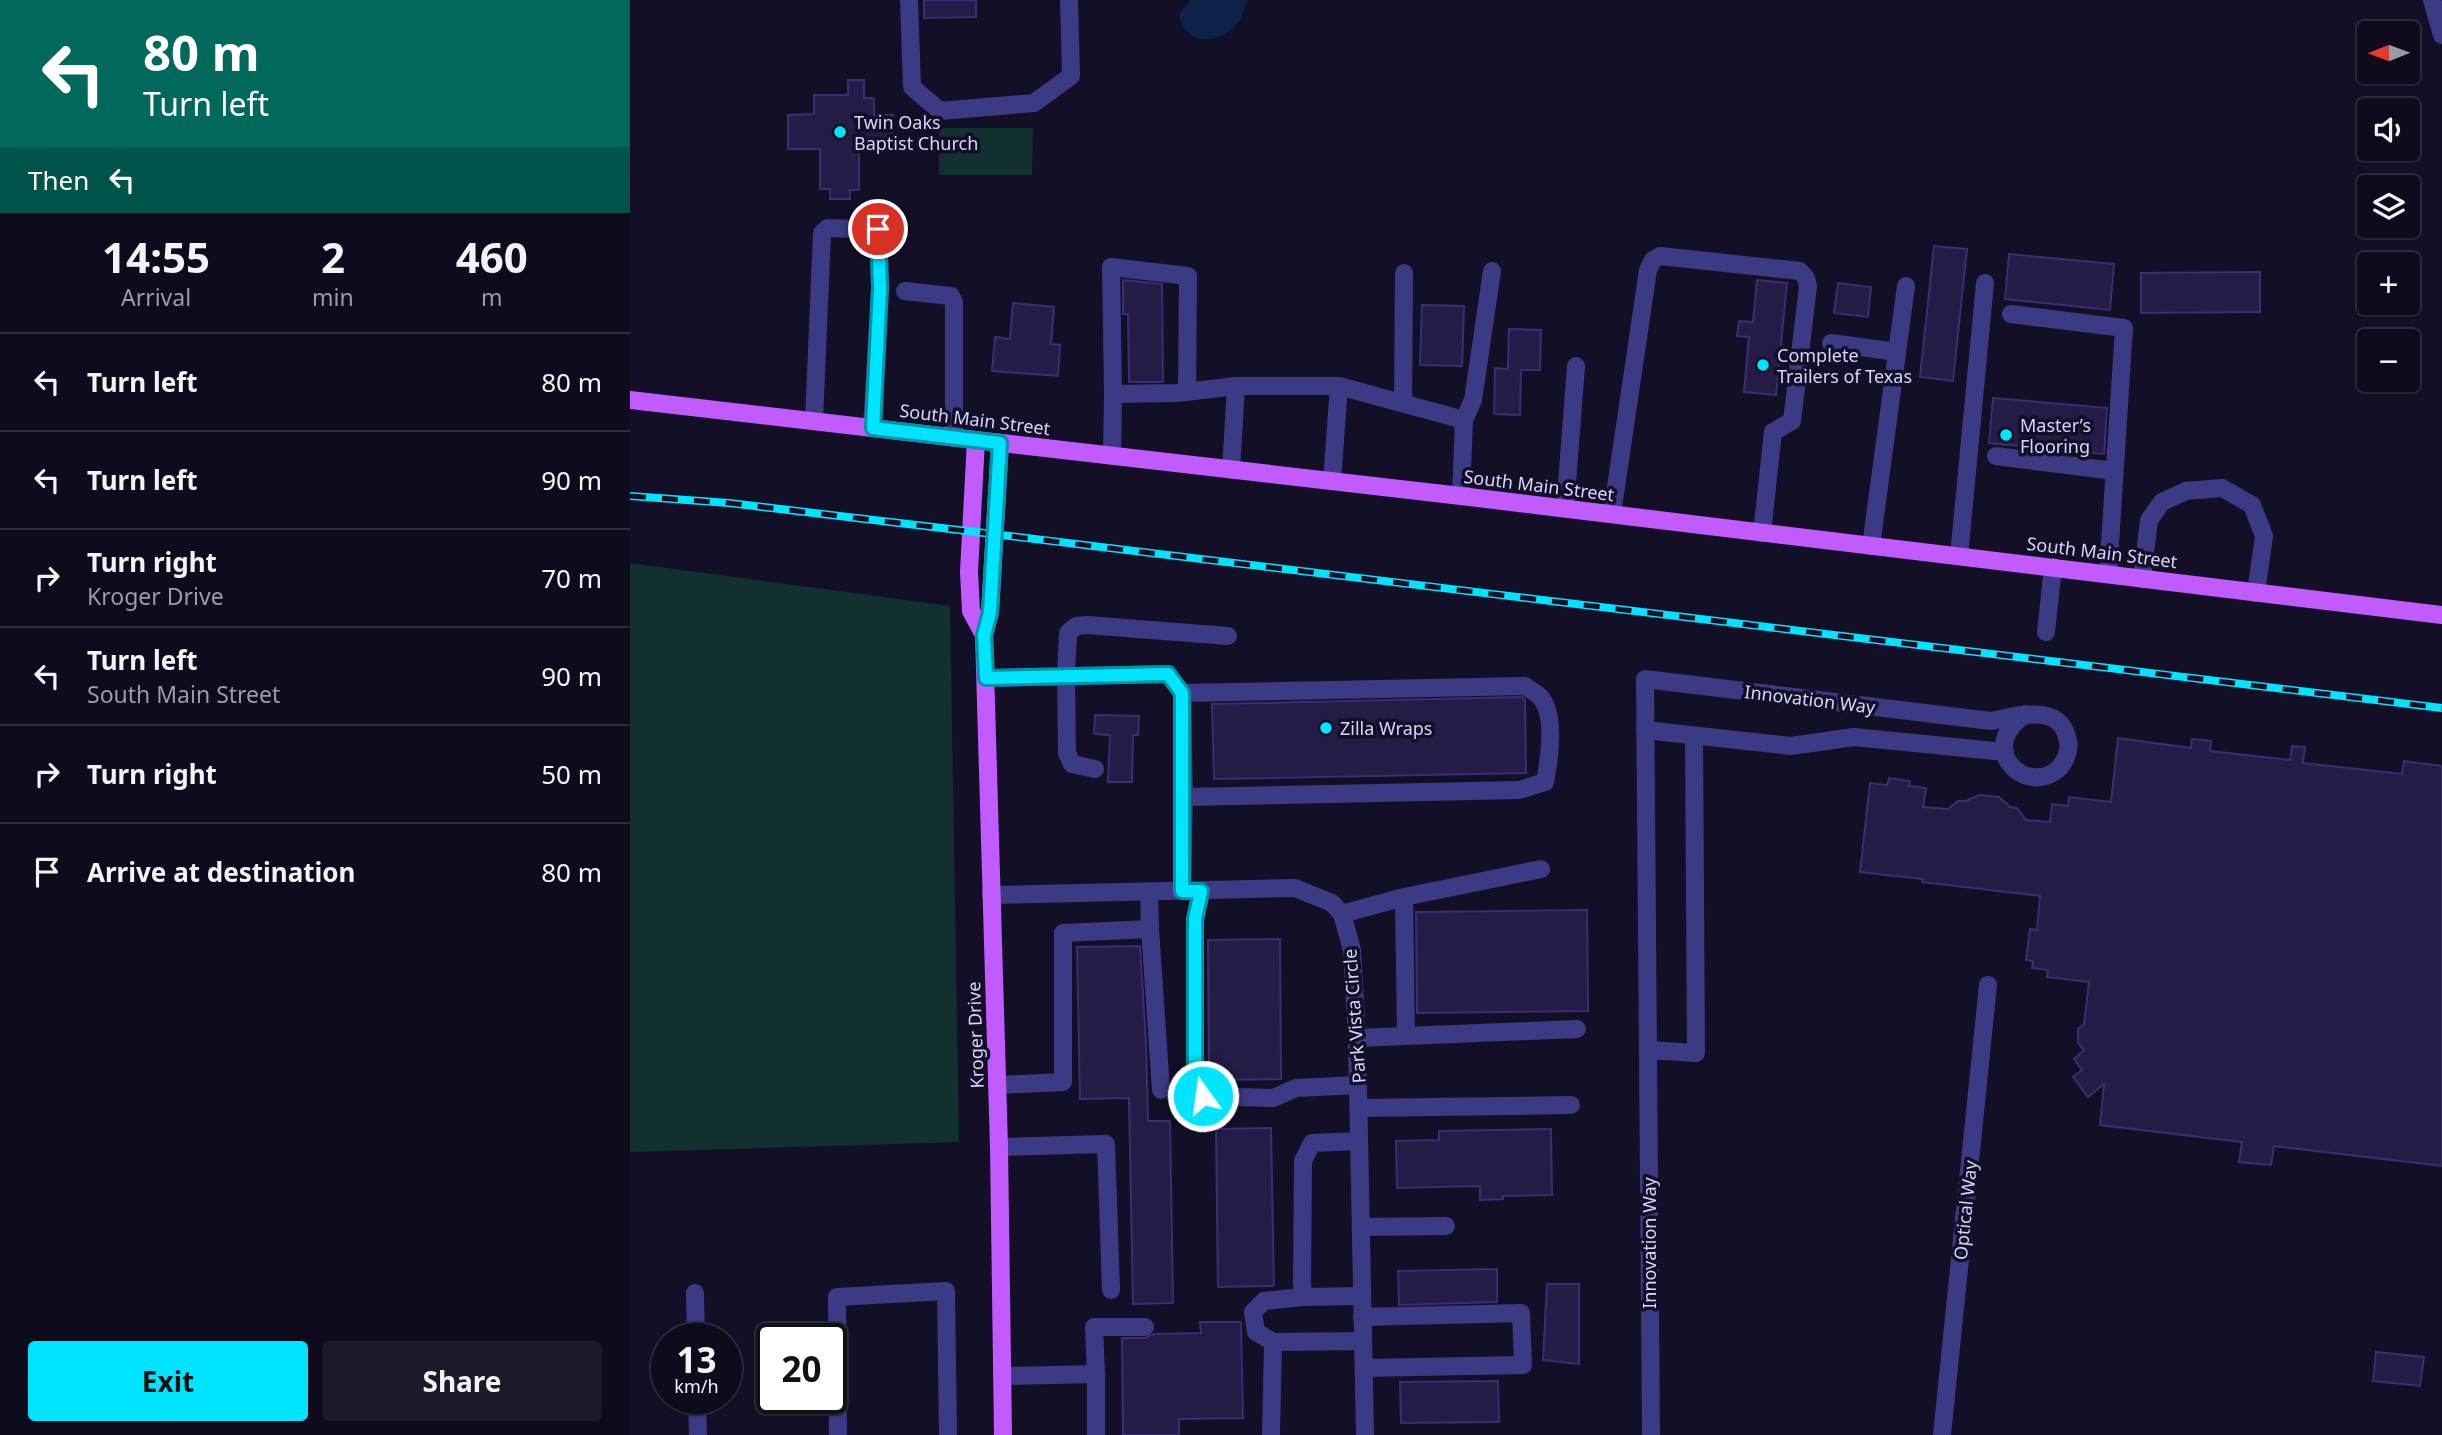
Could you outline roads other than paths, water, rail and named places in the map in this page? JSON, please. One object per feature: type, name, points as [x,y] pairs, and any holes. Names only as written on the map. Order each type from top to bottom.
[{"type":"main road","name":"South Main Street","points":[[630,400],[1461,496],[2442,615]]},
{"type":"main road","name":"Kroger Drive","points":[[976,440],[969,572],[971,611],[984,635]]},
{"type":"main road","name":"Kroger Drive","points":[[1000,443],[990,612],[984,635],[999,1147],[1003,1435]]},
{"type":"street","points":[[909,0],[912,87],[940,111],[1034,103],[1071,76],[1069,0]]},
{"type":"street","points":[[2432,0],[2442,35]]},
{"type":"street","points":[[814,421],[822,233],[828,228],[878,229],[880,288],[873,428]]},
{"type":"street","points":[[1612,514],[1648,270],[1653,260],[1660,256],[1800,271],[1808,286],[1792,421],[1773,432],[1762,533]]},
{"type":"street","points":[[1112,456],[1111,267],[1188,276],[1187,392]]},
{"type":"street","points":[[1461,496],[1464,420],[1473,400],[1492,271]]},
{"type":"street","points":[[1403,403],[1404,272]]},
{"type":"street","points":[[1959,556],[1985,283]]},
{"type":"street","points":[[1871,546],[1906,286]]},
{"type":"street","points":[[905,291],[951,296],[954,302],[954,438]]},
{"type":"street","points":[[2011,314],[2124,328],[2108,574]]},
{"type":"street","points":[[1830,343],[1897,352]]},
{"type":"street","points":[[1565,509],[1576,366]]},
{"type":"street","points":[[1113,394],[1187,392],[1236,386],[1339,386],[1464,420]]},
{"type":"street","points":[[1231,470],[1236,386]]},
{"type":"street","points":[[1332,481],[1339,386]]},
{"type":"street","points":[[1996,456],[2114,471]]},
{"type":"street","points":[[2142,579],[2149,520],[2162,502],[2186,491],[2222,488],[2252,505],[2264,536],[2256,593]]},
{"type":"street","points":[[2046,632],[2053,568]]},
{"type":"street","points":[[1095,769],[1072,764],[1067,753],[1068,633],[1076,626],[1228,636]]},
{"type":"street","points":[[986,678],[1168,674],[1182,693],[1182,891]]},
{"type":"street","name":"Innovation Way","points":[[1651,1435],[1645,679],[1991,720],[2034,708]]},
{"type":"street","points":[[1182,693],[1525,686],[1541,697],[1550,723],[1550,756],[1545,782],[1519,790],[1184,797]]},
{"type":"street","points":[[2034,708],[2049,715],[2064,729],[2069,743],[2063,764],[2048,776],[2031,777],[2016,771],[2005,752],[2007,732],[2013,723],[2034,708]]},
{"type":"street","name":"Innovation Way","points":[[1645,730],[1791,746],[1854,737],[2005,752]]},
{"type":"street","points":[[1648,1051],[1696,1053],[1694,736]]},
{"type":"street","points":[[991,895],[1294,888],[1332,903],[1342,915],[1404,897],[1541,869]]},
{"type":"street","points":[[1201,891],[1195,919],[1195,1075],[1203,1096],[1273,1098],[1296,1088],[1358,1085]]},
{"type":"street","points":[[1149,892],[1161,1090]]},
{"type":"street","points":[[1404,897],[1406,1036]]},
{"type":"street","name":"Park Vista Circle","points":[[1342,915],[1352,950],[1357,1038],[1365,1435]]},
{"type":"street","points":[[997,1085],[1063,1082],[1063,933],[1150,929]]},
{"type":"street","name":"Optical Way","points":[[1942,1435],[1988,985]]},
{"type":"street","points":[[1357,1038],[1577,1029]]},
{"type":"street","points":[[1359,1108],[1571,1105]]},
{"type":"street","points":[[1303,1297],[1303,1161],[1312,1143],[1359,1140]]},
{"type":"street","points":[[999,1147],[1105,1144],[1111,1290]]},
{"type":"street","points":[[1361,1227],[1446,1226]]},
{"type":"street","points":[[838,1435],[837,1297],[946,1291],[948,1435]]},
{"type":"street","points":[[695,1293],[696,1323]]},
{"type":"street","points":[[1362,1296],[1264,1301],[1253,1312],[1256,1332],[1273,1342],[1363,1341]]},
{"type":"street","points":[[1362,1317],[1521,1313],[1523,1365],[1364,1368]]},
{"type":"street","points":[[1096,1435],[1094,1327],[1145,1327]]},
{"type":"street","points":[[1271,1435],[1273,1342]]},
{"type":"street","points":[[1002,1376],[1096,1374]]},
{"type":"street","points":[[697,1414],[698,1435]]},
{"type":"water","points":[[1191,0],[1247,0],[1243,15],[1235,26],[1224,34],[1202,39],[1191,35],[1183,27],[1179,14]]},
{"type":"railway","points":[[630,496],[729,503],[2442,708]]},
{"type":"place","name":"Twin Oaks Baptist Church","points":[[840,132]]},
{"type":"place","name":"Complete Trailers of Texas","points":[[1763,365]]},
{"type":"place","name":"Master’s Flooring","points":[[2006,435]]},
{"type":"place","name":"Zilla Wraps","points":[[1326,728]]}]
